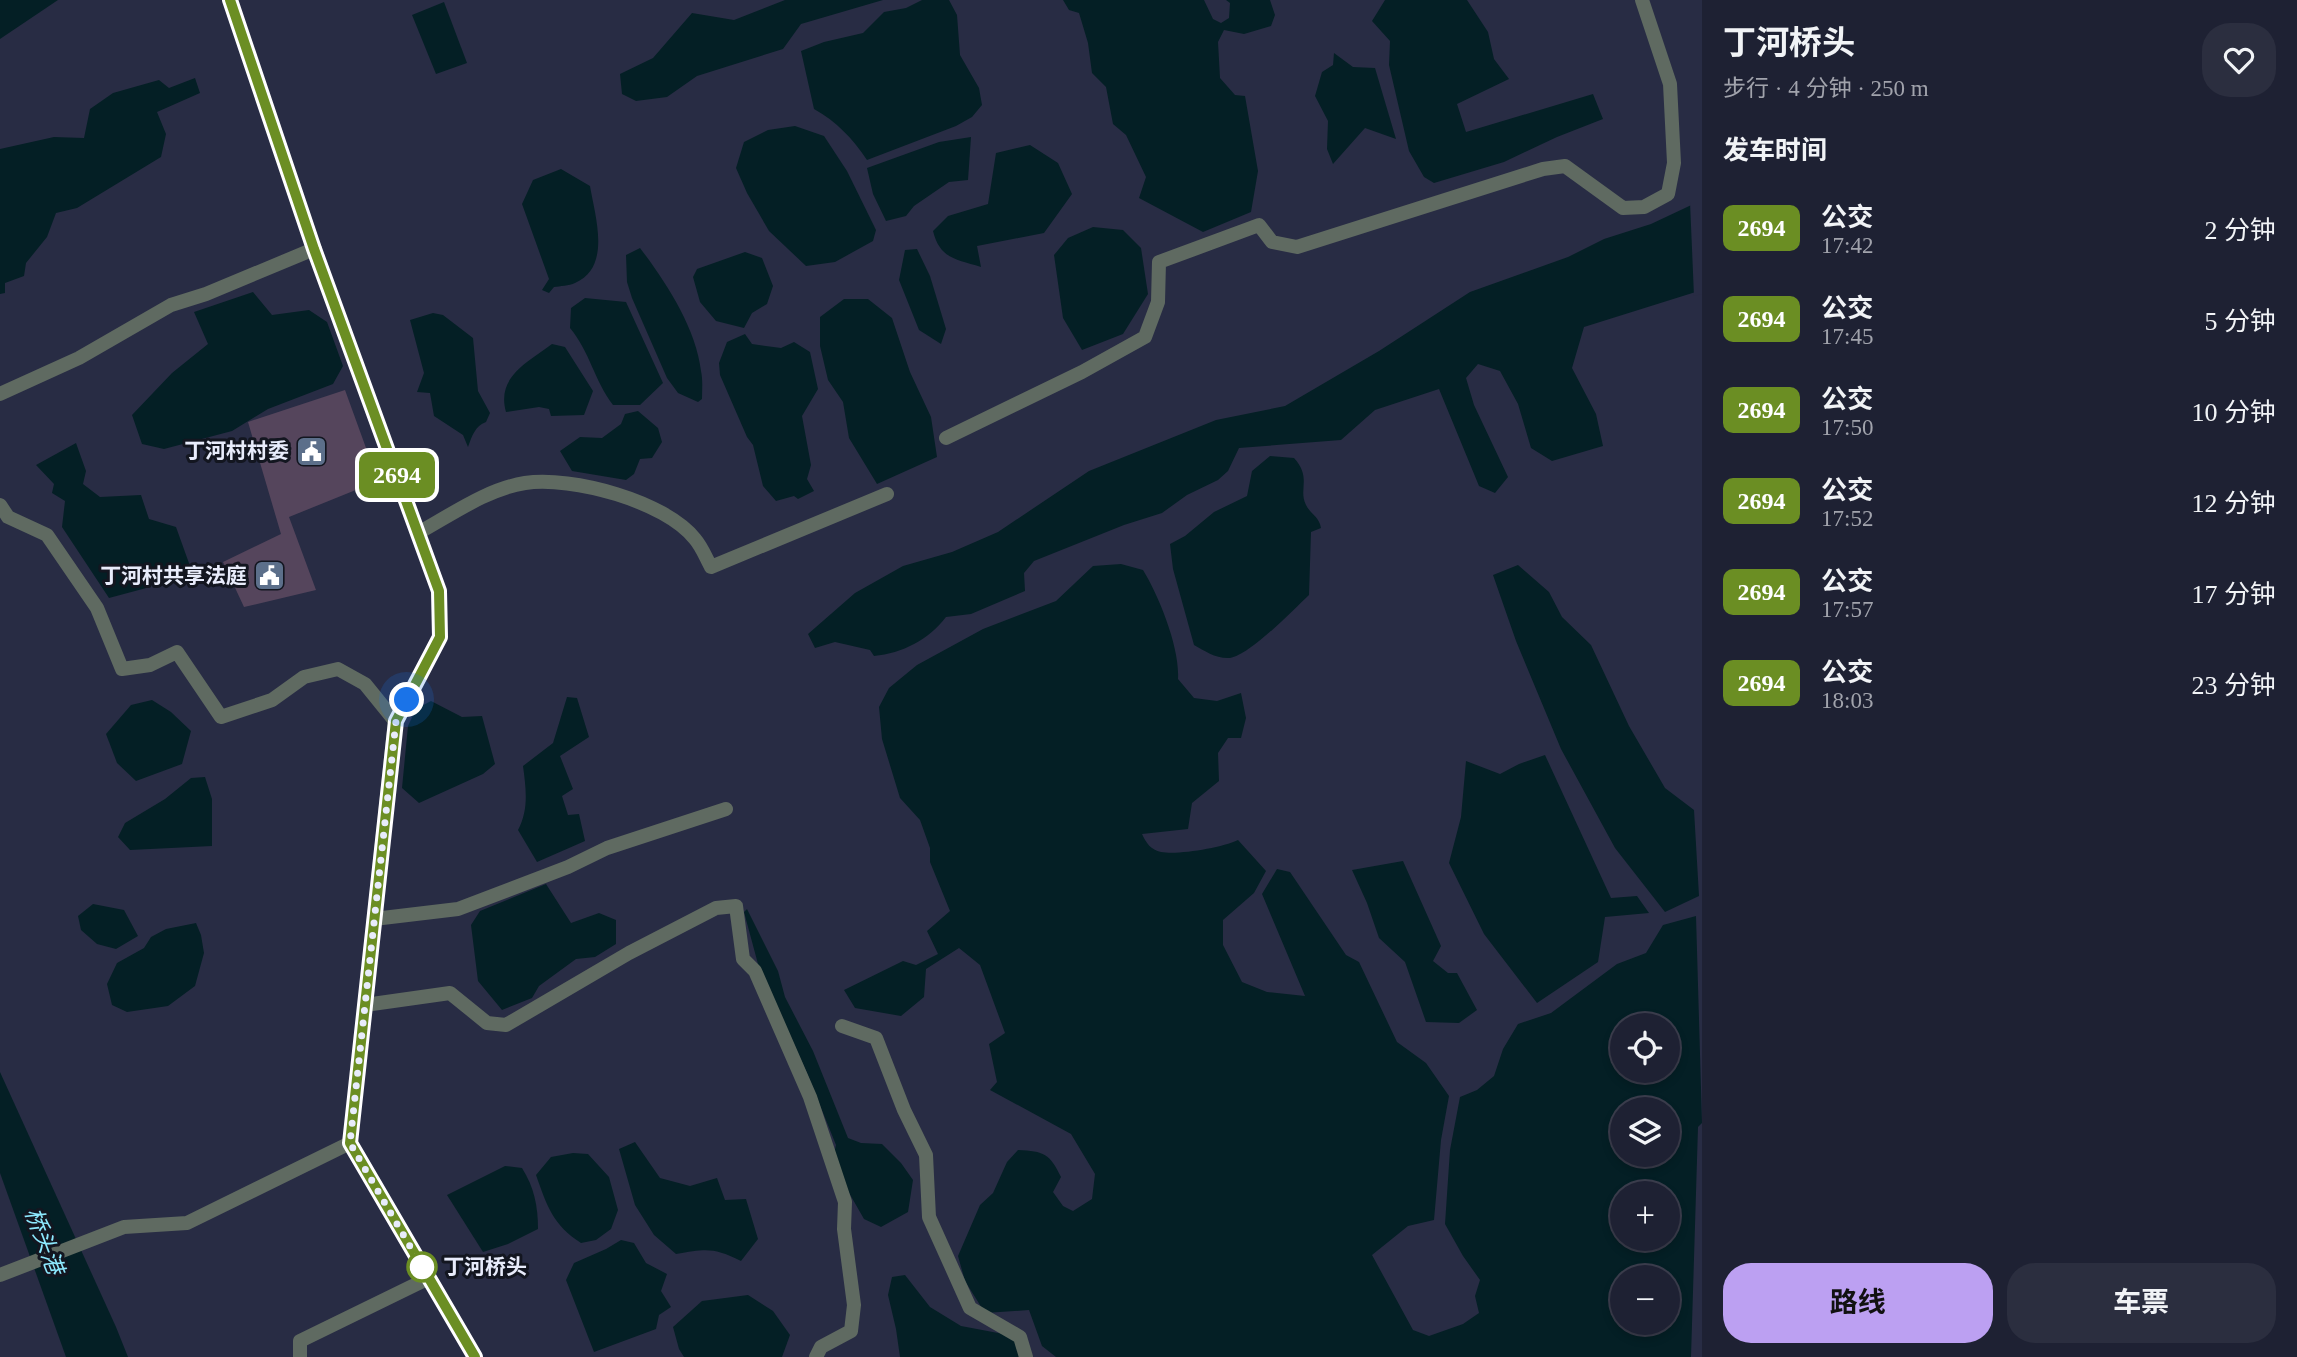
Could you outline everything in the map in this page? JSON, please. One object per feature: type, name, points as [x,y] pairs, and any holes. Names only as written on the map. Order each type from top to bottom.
[{"type":"street","points":[[230,0],[314,249],[439,591],[440,637],[396,721],[350,1143],[474,1357]]},
{"type":"street","points":[[946,438],[1082,372],[1145,337],[1158,302],[1159,262],[1259,225],[1272,242],[1297,247],[1543,169],[1565,166],[1623,208],[1644,207],[1668,194],[1674,163],[1670,84],[1642,0]]},
{"type":"street","points":[[0,394],[79,358],[171,305],[206,294],[314,249]]},
{"type":"street","points":[[418,533],[485,496],[525,483],[559,483],[596,489],[639,501],[673,519],[695,538],[711,567],[887,494]]},
{"type":"street","points":[[0,505],[8,517],[47,535],[97,608],[122,669],[150,664],[177,652],[221,717],[272,700],[304,677],[338,669],[365,684],[396,721]]},
{"type":"street","points":[[374,919],[457,909],[568,867],[607,848],[726,809]]},
{"type":"street","points":[[365,1005],[450,993],[487,1023],[506,1025],[629,953],[716,908],[736,906],[743,959],[755,971],[810,1097],[845,1202],[844,1229],[855,1305],[852,1331],[821,1346],[816,1357]]},
{"type":"street","points":[[842,1026],[876,1038],[904,1110],[926,1155],[929,1217],[970,1308],[1020,1336],[1026,1357]]},
{"type":"street","points":[[0,1275],[124,1227],[187,1223],[350,1143]]},
{"type":"street","points":[[300,1357],[300,1341],[429,1278]]},
{"type":"water","points":[[0,0],[58,0],[0,39]]},
{"type":"water","points":[[785,0],[883,0],[801,24],[783,49],[697,76],[667,97],[636,101],[622,94],[620,74],[653,58],[692,13],[734,20]]},
{"type":"water","points":[[922,0],[949,0],[957,15],[960,55],[979,88],[982,105],[972,117],[956,126],[867,160],[844,131],[814,109],[801,51],[824,42],[863,33],[884,12],[906,8]]},
{"type":"water","points":[[1063,0],[1204,0],[1213,19],[1221,23],[1229,18],[1230,3],[1226,0],[1270,0],[1275,15],[1271,26],[1244,34],[1224,30],[1218,42],[1220,78],[1235,95],[1245,96],[1258,171],[1251,212],[1203,232],[1139,198],[1146,177],[1126,135],[1113,124],[1106,87],[1092,73],[1088,43],[1079,13],[1069,10]]},
{"type":"water","points":[[1385,0],[1467,0],[1488,32],[1494,59],[1509,79],[1457,104],[1466,132],[1593,94],[1603,119],[1504,162],[1434,183],[1424,177],[1409,151],[1389,65],[1390,41],[1372,21]]},
{"type":"water","points":[[444,2],[467,63],[436,74],[412,15]]},
{"type":"water","points":[[1334,53],[1353,67],[1375,68],[1396,139],[1365,128],[1333,164],[1327,149],[1328,121],[1315,96],[1322,72],[1333,65]]},
{"type":"water","points":[[195,78],[200,93],[157,112],[166,134],[161,157],[77,208],[56,213],[47,237],[26,263],[24,276],[5,283],[5,293],[0,294],[0,149],[54,137],[84,138],[90,109],[113,93],[159,80],[169,88]]},
{"type":"water","points":[[795,126],[824,136],[847,171],[876,230],[873,241],[835,262],[806,266],[769,231],[736,168],[744,142],[768,130]]},
{"type":"water","points":[[971,137],[968,180],[949,182],[914,206],[906,216],[886,221],[873,194],[867,168],[939,142]]},
{"type":"water","points":[[1030,145],[1058,163],[1072,194],[1044,233],[977,246],[981,267],[945,253],[933,231],[948,216],[988,204],[996,153]]},
{"type":"water","points":[[561,169],[590,186],[597,226],[597,253],[594,265],[586,275],[573,284],[554,287],[549,293],[542,290],[549,279],[522,204],[533,180]]},
{"type":"water","points":[[1702,200],[1702,290],[1584,327],[1572,368],[1596,414],[1603,446],[1552,461],[1531,448],[1518,404],[1500,371],[1478,364],[1466,378],[1474,405],[1508,477],[1495,493],[1479,486],[1439,389],[1375,410],[1341,440],[1239,448],[1228,471],[1218,480],[1187,495],[1162,513],[1124,525],[1034,561],[1024,573],[1025,591],[971,614],[946,617],[923,639],[895,652],[874,656],[870,650],[835,642],[815,648],[808,634],[855,593],[903,566],[952,552],[998,532],[1089,471],[1216,420],[1285,406],[1379,351],[1470,292],[1568,257],[1604,239],[1651,224]]},
{"type":"water","points":[[1093,227],[1123,230],[1141,248],[1148,294],[1123,334],[1082,350],[1063,318],[1054,255],[1068,238]]},
{"type":"water","points":[[640,248],[678,306],[693,338],[702,378],[702,399],[698,402],[678,393],[667,378],[632,298],[627,282],[626,255]]},
{"type":"water","points":[[917,249],[930,276],[946,329],[941,344],[919,330],[899,280],[905,250]]},
{"type":"water","points":[[745,252],[762,258],[773,286],[767,304],[752,313],[744,328],[716,321],[700,302],[693,277],[697,269]]},
{"type":"water","points":[[253,292],[272,315],[309,310],[327,322],[343,366],[333,384],[268,409],[232,431],[164,449],[142,444],[132,415],[172,373],[208,344],[194,312]]},
{"type":"water","points":[[585,298],[626,302],[663,383],[640,405],[613,405],[570,328],[571,308]]},
{"type":"water","points":[[844,299],[868,299],[892,318],[910,372],[931,417],[937,457],[877,484],[849,438],[843,402],[828,380],[820,346],[820,317]]},
{"type":"water","points":[[433,313],[443,315],[473,338],[478,391],[490,413],[486,422],[474,432],[468,447],[463,435],[434,416],[430,393],[417,392],[424,373],[410,320]]},
{"type":"water","points":[[745,334],[752,344],[781,348],[794,342],[810,352],[818,389],[802,416],[811,465],[807,479],[814,491],[798,499],[794,496],[776,501],[763,486],[753,445],[720,375],[719,363],[727,342]]},
{"type":"water","points":[[552,344],[565,347],[593,391],[584,415],[551,416],[549,409],[539,407],[506,412],[504,400],[510,380],[524,364]]},
{"type":"water","points":[[638,411],[658,428],[662,442],[652,458],[640,459],[634,474],[626,480],[572,471],[560,451],[580,437],[602,438],[621,424],[625,414]]},
{"type":"water","points":[[76,443],[86,471],[83,484],[100,497],[141,495],[149,519],[176,527],[190,566],[156,580],[150,587],[109,598],[62,527],[65,501],[52,493],[54,484],[36,465]]},
{"type":"water","points":[[1270,456],[1294,458],[1304,477],[1304,499],[1320,524],[1321,528],[1311,532],[1309,595],[1249,649],[1230,658],[1220,657],[1194,645],[1173,569],[1170,544],[1185,536],[1214,512],[1247,496],[1252,471]]},
{"type":"water","points":[[1121,564],[1143,570],[1167,623],[1176,653],[1178,679],[1194,698],[1217,701],[1241,693],[1246,718],[1241,738],[1228,738],[1218,753],[1219,781],[1192,803],[1188,829],[1142,834],[1154,850],[1169,853],[1200,850],[1238,840],[1266,871],[1254,893],[1223,920],[1223,945],[1242,982],[1267,992],[1305,996],[1262,894],[1277,869],[1290,872],[1346,955],[1359,962],[1397,1042],[1426,1063],[1449,1096],[1441,1140],[1434,1220],[1408,1226],[1372,1255],[1413,1330],[1429,1336],[1463,1324],[1479,1313],[1475,1296],[1480,1280],[1445,1224],[1450,1150],[1460,1097],[1477,1090],[1494,1076],[1503,1049],[1518,1024],[1551,1013],[1617,964],[1646,953],[1663,925],[1696,916],[1702,1123],[1698,1127],[1691,1357],[1056,1357],[1042,1346],[1029,1310],[985,1313],[965,1281],[958,1256],[980,1205],[993,1193],[1007,1162],[1018,1150],[1045,1155],[1061,1177],[1053,1192],[1063,1206],[1073,1211],[1092,1199],[1095,1174],[1071,1134],[990,1090],[997,1082],[989,1044],[1005,1033],[980,965],[959,948],[926,969],[924,997],[901,1016],[855,1008],[844,990],[903,961],[916,965],[938,954],[927,931],[950,911],[930,862],[930,848],[920,820],[900,798],[882,739],[879,707],[889,688],[917,665],[983,629],[1056,601],[1093,566]]},
{"type":"water","points":[[1518,565],[1549,592],[1562,617],[1591,645],[1629,726],[1665,788],[1694,810],[1699,896],[1665,912],[1615,848],[1561,749],[1516,641],[1493,575]]},
{"type":"water","points":[[567,697],[577,698],[589,737],[560,756],[573,789],[562,796],[568,815],[579,814],[585,841],[537,862],[518,830],[525,807],[523,766],[553,743]]},
{"type":"water","points":[[152,700],[171,712],[191,731],[182,764],[136,781],[117,763],[106,734],[131,705]]},
{"type":"water","points":[[431,701],[462,717],[482,716],[495,764],[483,774],[419,803],[402,788],[408,726],[416,709]]},
{"type":"water","points":[[1545,755],[1611,898],[1637,896],[1649,913],[1605,917],[1598,962],[1537,1003],[1484,934],[1449,863],[1461,817],[1466,761],[1500,774]]},
{"type":"water","points":[[205,777],[212,799],[212,846],[130,850],[118,837],[125,823],[165,799],[191,778]]},
{"type":"water","points":[[1403,861],[1441,946],[1433,961],[1448,973],[1457,973],[1477,1010],[1459,1023],[1426,1022],[1405,962],[1379,938],[1352,870]]},
{"type":"water","points":[[546,884],[571,923],[599,913],[616,920],[616,944],[595,957],[576,959],[539,986],[532,998],[502,1010],[478,981],[471,925],[480,911]]},
{"type":"water","points":[[93,904],[124,910],[138,936],[116,949],[97,944],[81,930],[78,916]]},
{"type":"water","points":[[747,909],[778,971],[785,997],[813,1051],[848,1138],[861,1143],[882,1144],[913,1180],[908,1212],[881,1227],[864,1219],[832,1163],[836,1145],[758,964],[744,912]]},
{"type":"water","points":[[196,923],[204,953],[195,986],[168,1006],[127,1012],[112,1005],[107,984],[117,963],[144,948],[151,937],[166,929]]},
{"type":"water","name":"桥头港","points":[[0,1072],[128,1357],[66,1357],[0,1173]]},
{"type":"water","points":[[635,1142],[660,1178],[690,1186],[717,1178],[725,1200],[746,1199],[758,1239],[741,1261],[709,1250],[676,1254],[654,1235],[635,1205],[619,1149]]},
{"type":"water","points":[[573,1153],[588,1154],[609,1177],[618,1210],[611,1229],[596,1240],[581,1243],[557,1222],[536,1175],[551,1157]]},
{"type":"water","points":[[505,1166],[522,1168],[530,1182],[538,1229],[508,1244],[483,1252],[447,1195]]},
{"type":"water","points":[[621,1240],[634,1243],[646,1263],[667,1274],[661,1291],[671,1307],[659,1315],[656,1329],[594,1352],[566,1280],[574,1263]]},
{"type":"water","points":[[905,1275],[930,1307],[961,1326],[1020,1337],[1024,1357],[900,1357],[888,1295],[892,1277]]},
{"type":"water","points":[[748,1295],[773,1311],[790,1335],[782,1357],[684,1357],[673,1327],[702,1301]]},
{"type":"pier","points":[[1702,196],[1702,294],[1694,296],[1690,202]]},
{"type":"building","name":"丁河村村委","points":[[345,390],[378,481],[289,517],[316,590],[244,607],[223,562],[281,534],[248,422]]},
{"type":"bus line","name":"2694","points":[[230,0],[314,249],[439,591],[440,637],[396,721],[350,1143],[475,1357]]},
{"type":"place","name":"丁河村村委","points":[[312,451]]},
{"type":"place","name":"丁河村共享法庭","points":[[270,576]]},
{"type":"place","name":"丁河桥头","points":[[422,1267]]},
{"type":"route","points":[[407,700],[396,721],[350,1143],[422,1267]]}]
